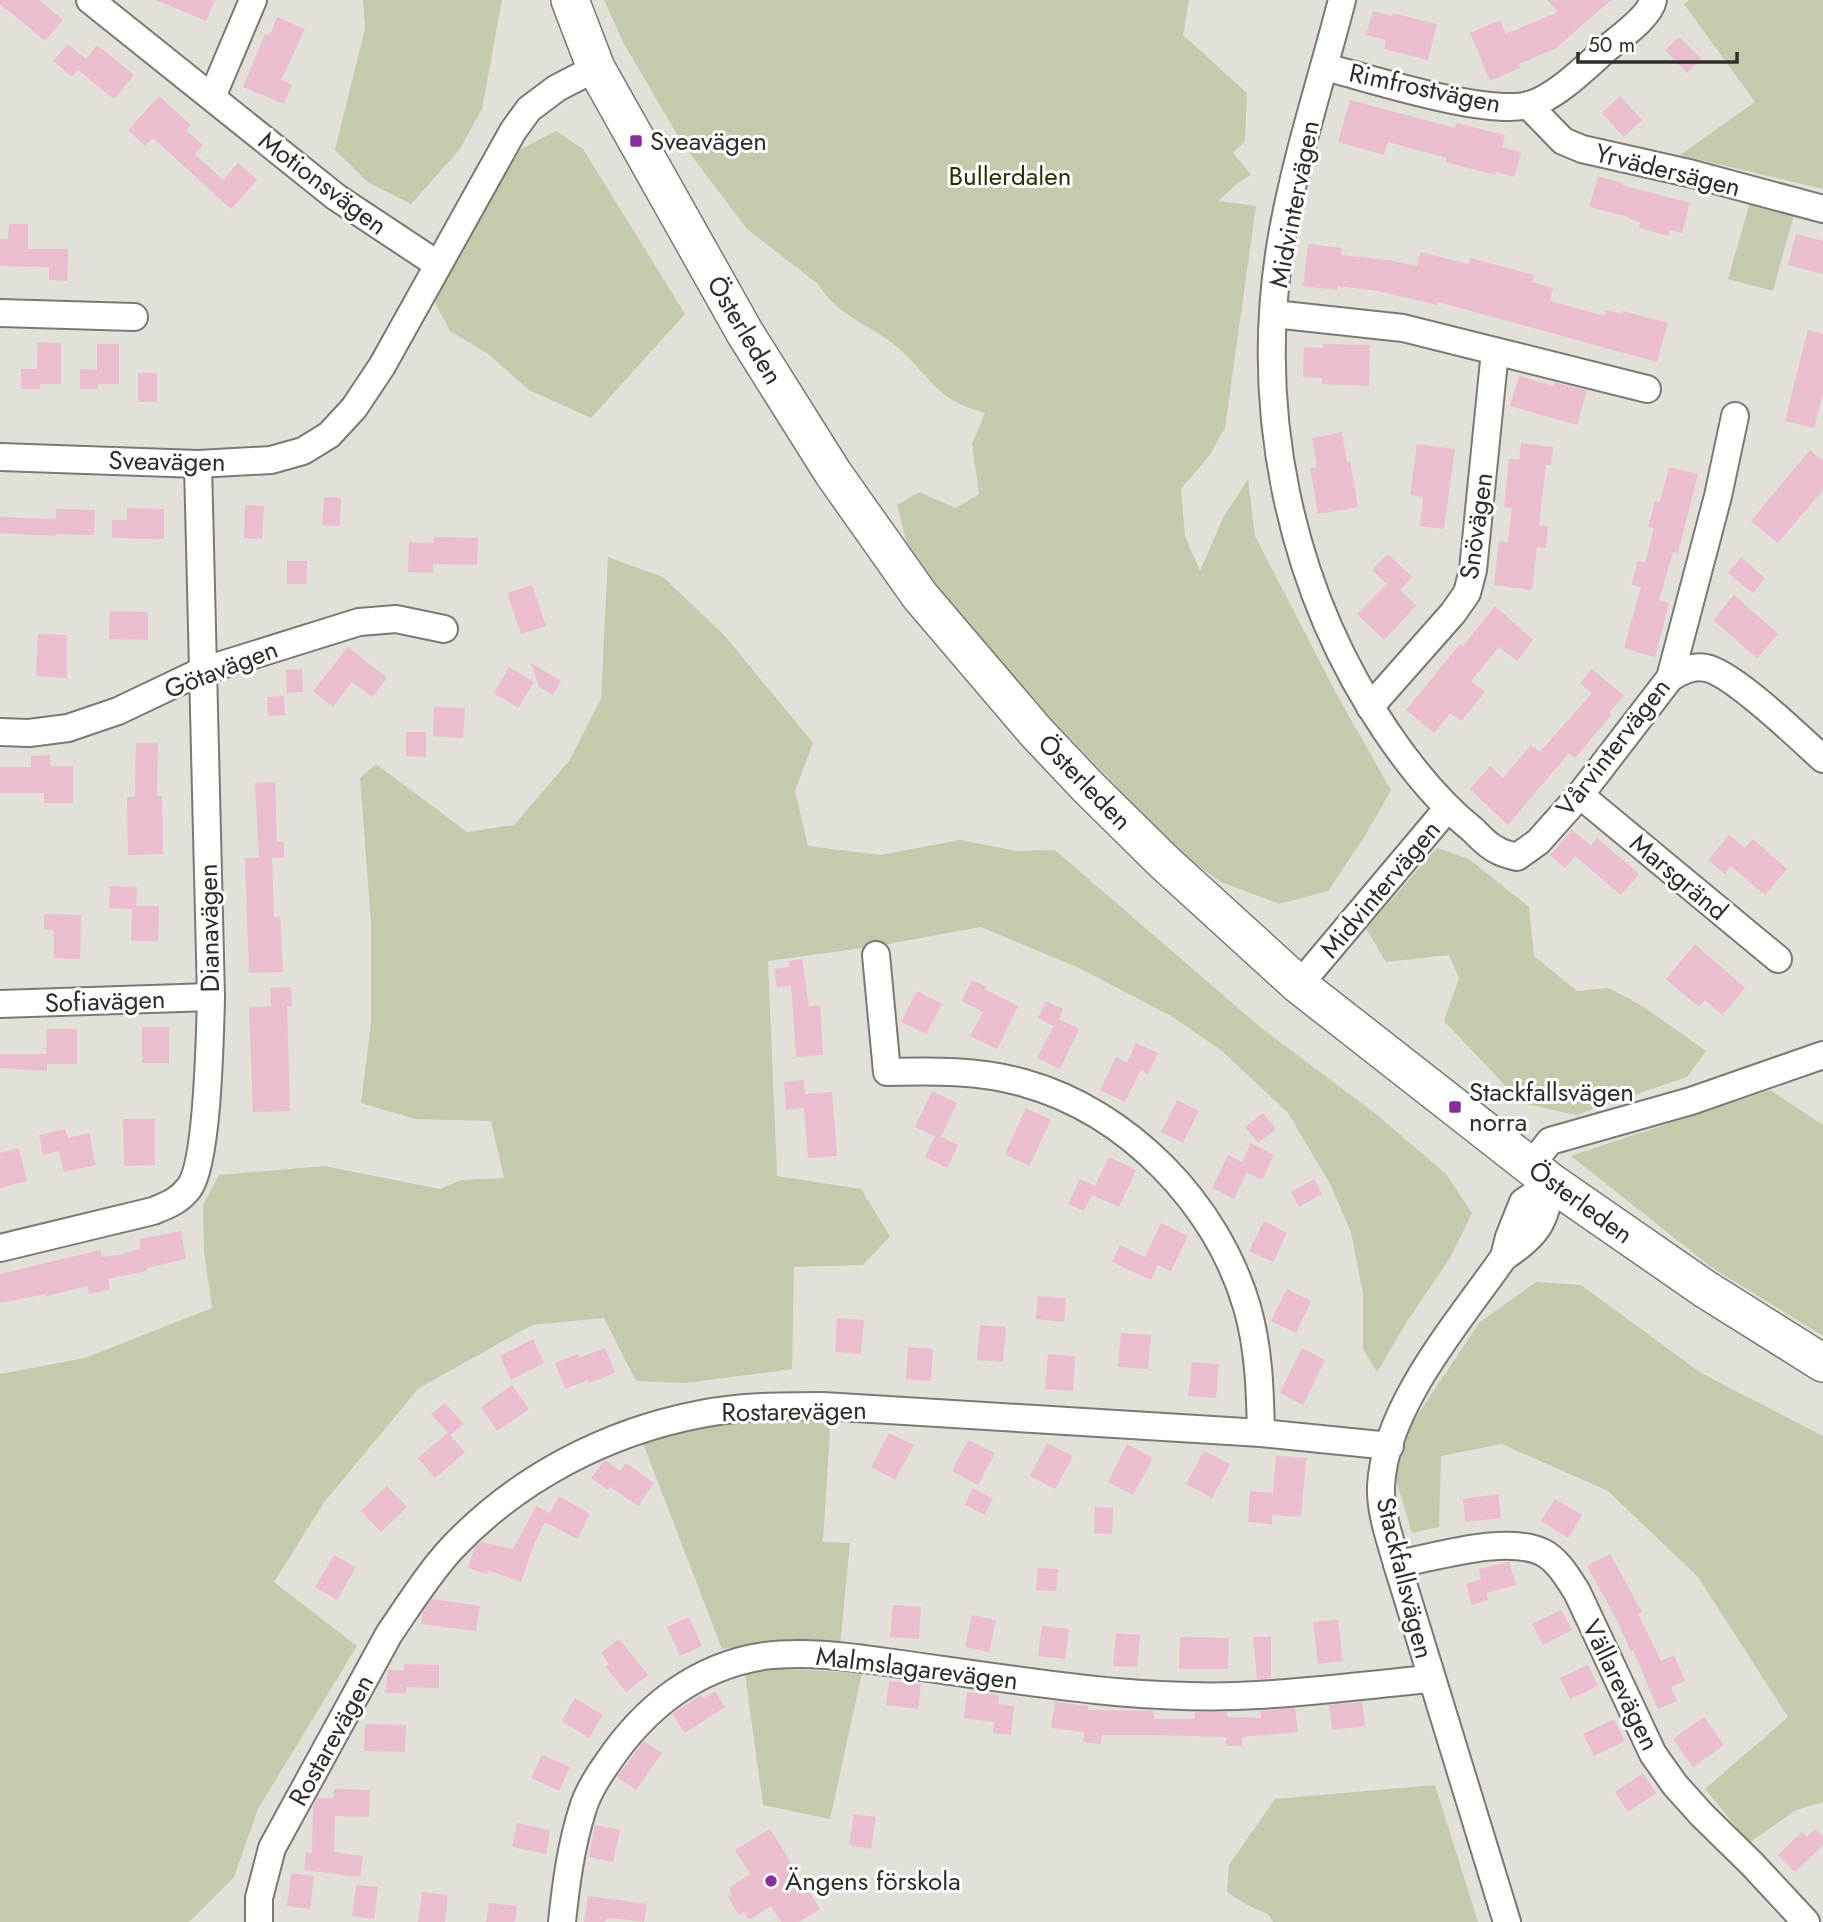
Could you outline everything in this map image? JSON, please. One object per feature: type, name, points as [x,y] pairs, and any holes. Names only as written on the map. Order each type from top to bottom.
[{"type":"main road","name":"Österleden","points":[[570,0],[596,68],[745,333],[833,473],[920,596],[1035,732],[1087,787],[1299,985],[1541,1175],[1705,1289],[1823,1363]]},
{"type":"street","name":"Motionsvägen","points":[[90,0],[336,197],[437,264]]},
{"type":"street","points":[[212,97],[253,0]]},
{"type":"street","name":"Midvintervägen","points":[[1299,985],[1447,809],[1409,765],[1350,674],[1299,547],[1278,452],[1273,398],[1274,314],[1282,237],[1342,0]]},
{"type":"street","name":"Rimfrostvägen","points":[[1325,67],[1451,99],[1502,107],[1528,105],[1548,96],[1587,67],[1640,20],[1652,7],[1653,0]]},
{"type":"street","name":"Sveavägen","points":[[0,457],[198,464],[271,460],[303,451],[329,435],[355,408],[382,366],[513,131],[529,109],[557,88],[596,68]]},
{"type":"street","name":"Yrvädersägen","points":[[1528,105],[1563,141],[1582,149],[1693,174],[1823,209]]},
{"type":"street","points":[[0,313],[134,317]]},
{"type":"street","points":[[1274,314],[1403,328],[1647,389]]},
{"type":"street","name":"Snövägen","points":[[1370,707],[1453,613],[1467,593],[1473,570],[1495,351]]},
{"type":"street","name":"Vårvintervägen","points":[[1447,809],[1496,850],[1517,857],[1538,842],[1580,795],[1670,678],[1718,496],[1735,416]]},
{"type":"street","name":"Dianavägen","points":[[0,1248],[176,1202],[191,1186],[198,1160],[209,1061],[211,997],[198,464]]},
{"type":"street","name":"Götavägen","points":[[0,732],[29,733],[68,728],[118,711],[202,671],[359,622],[396,619],[444,629]]},
{"type":"street","points":[[1670,678],[1686,669],[1707,668],[1733,681],[1823,759]]},
{"type":"street","name":"Marsgränd","points":[[1580,795],[1779,959]]},
{"type":"street","points":[[876,955],[887,1072],[947,1070],[986,1075],[1025,1083],[1064,1098],[1103,1118],[1136,1144],[1167,1172],[1195,1203],[1220,1244],[1246,1305],[1260,1384],[1261,1433]]},
{"type":"street","name":"Sofiavägen","points":[[0,1004],[211,997]]},
{"type":"street","points":[[1541,1175],[1550,1141],[1690,1101],[1823,1055]]},
{"type":"street","name":"Stackfallsvägen","points":[[1507,1922],[1397,1564],[1384,1518],[1381,1486],[1401,1411],[1418,1380],[1504,1257],[1523,1245],[1544,1219],[1541,1175]]},
{"type":"street","name":"Rostarevägen","points":[[260,1922],[259,1899],[272,1848],[389,1634],[410,1604],[451,1549],[479,1522],[553,1468],[600,1444],[649,1427],[702,1414],[764,1406],[823,1406],[1261,1433],[1390,1446]]},
{"type":"street","name":"Vällarevägen","points":[[1397,1564],[1485,1548],[1519,1546],[1543,1553],[1562,1569],[1577,1592],[1653,1754],[1675,1786],[1806,1922]]},
{"type":"street","name":"Malmslagarevägen","points":[[562,1922],[573,1842],[594,1782],[642,1717],[667,1695],[704,1674],[736,1662],[766,1656],[847,1657],[1114,1691],[1217,1697],[1281,1694],[1431,1679]]},
{"type":"green space","points":[[363,0],[502,0],[482,109],[460,149],[411,204],[369,183],[335,150],[365,29]]},
{"type":"green space","name":"Bullerdalen","points":[[604,0],[1189,0],[1183,35],[1247,93],[1245,141],[1233,153],[1251,175],[1218,201],[1256,206],[1225,428],[1209,456],[1181,489],[1185,536],[1200,571],[1223,518],[1248,479],[1255,536],[1337,695],[1391,790],[1365,836],[1328,891],[1279,904],[1221,882],[1182,854],[1022,689],[951,605],[909,551],[897,505],[919,492],[956,508],[979,494],[972,444],[985,413],[954,401],[944,394],[897,347],[844,312],[818,284],[747,229],[682,143],[623,42]]},
{"type":"green space","points":[[1689,0],[1823,0],[1823,189],[1680,155],[1755,102],[1684,4]]},
{"type":"green space","points":[[556,131],[583,149],[685,314],[591,418],[529,390],[487,353],[450,331],[434,301],[475,214],[521,149]]},
{"type":"green space","points":[[1750,202],[1794,214],[1773,291],[1728,279]]},
{"type":"green space","points":[[608,557],[663,577],[724,635],[813,743],[795,791],[808,846],[880,855],[960,840],[1017,851],[1055,850],[1260,1027],[1376,1114],[1446,1174],[1472,1213],[1450,1258],[1377,1372],[1363,1349],[1363,1294],[1351,1232],[1330,1184],[1288,1113],[1221,1050],[1171,1016],[1079,968],[981,927],[877,946],[768,961],[777,1176],[861,1189],[890,1236],[863,1265],[794,1267],[792,1369],[685,1383],[636,1381],[604,1318],[532,1325],[419,1388],[325,1501],[274,1582],[357,1646],[258,1809],[234,1877],[189,1922],[0,1922],[0,1374],[85,1358],[212,1308],[204,1251],[203,1205],[219,1175],[324,1166],[440,1189],[461,1180],[504,1178],[491,1121],[415,1119],[361,1103],[371,1024],[371,923],[360,778],[376,764],[467,832],[514,825],[569,761],[601,699]]},
{"type":"green space","points":[[1437,848],[1469,859],[1529,907],[1534,956],[1577,991],[1609,988],[1644,1007],[1706,1051],[1687,1077],[1576,1115],[1522,1103],[1444,1021],[1459,978],[1449,955],[1386,962],[1366,929]]},
{"type":"green space","points":[[1770,1090],[1823,1125],[1823,1336],[1711,1267],[1571,1156]]},
{"type":"green space","points":[[1536,1282],[1581,1285],[1701,1373],[1823,1436],[1823,1802],[1796,1810],[1749,1843],[1705,1789],[1788,1717],[1698,1577],[1608,1491],[1502,1444],[1441,1456],[1439,1527],[1412,1533],[1389,1457],[1480,1322]]},
{"type":"green space","points":[[831,1415],[823,1542],[850,1543],[840,1646],[789,1641],[722,1649],[641,1438],[716,1421]]},
{"type":"green space","points":[[744,1667],[862,1673],[830,1819],[763,1805]]},
{"type":"green space","points":[[1435,1785],[1478,1922],[1273,1922],[1268,1914],[1227,1892],[1229,1865],[1275,1799]]},
{"type":"building","points":[[0,0],[39,0],[63,20],[45,41],[0,4]]},
{"type":"building","points":[[156,0],[215,0],[206,21]]},
{"type":"building","points":[[1547,0],[1611,0],[1556,48],[1519,64],[1520,68],[1490,81],[1470,33],[1500,20],[1506,34],[1558,12]]},
{"type":"building","points":[[1373,11],[1437,24],[1428,60],[1384,49],[1386,40],[1366,35]]},
{"type":"building","points":[[277,17],[305,29],[281,80],[292,85],[284,104],[243,87],[265,34],[270,35]]},
{"type":"building","points":[[1679,37],[1701,59],[1687,73],[1665,50]]},
{"type":"building","points":[[68,44],[86,59],[97,45],[134,75],[114,99],[78,70],[72,77],[53,61]]},
{"type":"building","points":[[159,96],[191,125],[186,130],[203,145],[195,154],[223,180],[238,163],[257,180],[231,209],[153,138],[145,146],[128,130]]},
{"type":"building","points":[[1620,96],[1642,120],[1624,137],[1602,113]]},
{"type":"building","points":[[1350,100],[1455,128],[1457,123],[1505,135],[1502,147],[1521,152],[1514,177],[1496,172],[1495,175],[1446,162],[1447,158],[1388,142],[1384,155],[1338,142]]},
{"type":"building","points":[[1598,176],[1690,203],[1682,233],[1670,230],[1669,236],[1639,228],[1640,222],[1629,217],[1589,207]]},
{"type":"building","points":[[9,224],[28,224],[28,249],[68,249],[67,281],[49,280],[49,267],[0,266],[0,239],[8,239]]},
{"type":"building","points":[[1796,234],[1823,241],[1823,274],[1788,265]]},
{"type":"building","points":[[1308,244],[1342,248],[1341,255],[1417,266],[1420,252],[1469,264],[1470,258],[1534,275],[1532,282],[1553,288],[1550,301],[1605,316],[1606,310],[1622,314],[1623,311],[1668,323],[1657,362],[1438,302],[1437,305],[1378,291],[1337,286],[1337,290],[1303,286]]},
{"type":"building","points":[[1808,330],[1823,334],[1823,393],[1814,428],[1785,421]]},
{"type":"building","points":[[38,342],[61,343],[61,384],[40,384],[40,389],[21,389],[21,369],[37,369]]},
{"type":"building","points":[[97,344],[119,344],[119,384],[98,384],[98,389],[80,389],[80,369],[97,370]]},
{"type":"building","points":[[1323,344],[1370,345],[1369,386],[1322,384],[1322,378],[1303,377],[1304,347],[1323,348]]},
{"type":"building","points":[[138,373],[157,373],[157,402],[138,402]]},
{"type":"building","points":[[1519,376],[1553,386],[1555,382],[1587,391],[1577,425],[1510,406]]},
{"type":"building","points":[[1342,432],[1358,507],[1318,514],[1310,468],[1317,467],[1312,438]]},
{"type":"building","points":[[1521,443],[1553,447],[1551,465],[1546,465],[1539,525],[1548,526],[1546,548],[1537,547],[1532,590],[1494,585],[1499,541],[1508,542],[1512,508],[1504,507],[1509,459],[1519,460]]},
{"type":"building","points":[[1417,444],[1455,449],[1444,529],[1420,526],[1423,497],[1410,495]]},
{"type":"building","points":[[1810,450],[1823,461],[1823,490],[1778,543],[1751,521]]},
{"type":"building","points":[[1669,467],[1698,474],[1678,553],[1673,552],[1659,600],[1669,603],[1655,657],[1624,648],[1641,587],[1631,585],[1638,561],[1645,563],[1654,528],[1648,527],[1655,501],[1660,502]]},
{"type":"building","points":[[324,497],[341,498],[340,526],[322,525]]},
{"type":"building","points":[[245,505],[264,506],[262,539],[244,538]]},
{"type":"building","points":[[127,508],[164,509],[164,539],[112,538],[112,520],[127,520]]},
{"type":"building","points":[[56,509],[95,510],[94,535],[0,533],[0,517],[56,519]]},
{"type":"building","points":[[434,537],[478,538],[477,565],[433,564],[433,573],[408,572],[409,542],[433,543]]},
{"type":"building","points":[[1388,554],[1412,577],[1400,590],[1416,606],[1384,640],[1357,614],[1387,584],[1372,570]]},
{"type":"building","points":[[1741,557],[1765,578],[1753,593],[1728,573]]},
{"type":"building","points":[[287,561],[307,561],[307,584],[287,584]]},
{"type":"building","points":[[532,585],[546,626],[521,634],[507,593]]},
{"type":"building","points":[[1734,595],[1778,634],[1757,658],[1713,620]]},
{"type":"building","points":[[1495,606],[1533,640],[1517,661],[1499,647],[1471,681],[1485,692],[1461,721],[1450,713],[1434,733],[1406,710]]},
{"type":"building","points":[[110,611],[148,612],[148,640],[109,639]]},
{"type":"building","points":[[38,634],[67,635],[67,678],[36,676]]},
{"type":"building","points":[[348,647],[387,678],[372,697],[352,682],[333,707],[313,691]]},
{"type":"building","points":[[531,663],[561,681],[553,695],[539,687]]},
{"type":"building","points":[[509,667],[534,682],[518,708],[494,693]]},
{"type":"building","points":[[302,669],[303,692],[287,693],[286,670]]},
{"type":"building","points":[[1592,669],[1624,696],[1575,758],[1569,753],[1508,825],[1470,789],[1490,766],[1503,778],[1531,745],[1540,752],[1592,693],[1580,683]]},
{"type":"building","points":[[284,696],[285,715],[268,716],[267,697]]},
{"type":"building","points":[[434,707],[465,708],[463,738],[433,736]]},
{"type":"building","points":[[406,732],[426,732],[426,757],[406,756]]},
{"type":"building","points":[[136,743],[158,743],[157,796],[162,796],[163,854],[128,855],[127,797],[135,797]]},
{"type":"building","points":[[50,755],[50,766],[73,766],[73,803],[44,803],[44,793],[0,793],[0,767],[31,767],[31,756]]},
{"type":"building","points":[[275,782],[277,842],[284,842],[284,858],[272,858],[274,917],[280,917],[283,972],[249,973],[245,858],[259,858],[255,783]]},
{"type":"building","points":[[1572,830],[1591,846],[1597,838],[1639,874],[1621,895],[1575,856],[1565,868],[1550,855]]},
{"type":"building","points":[[1729,835],[1745,848],[1753,839],[1787,869],[1765,895],[1731,866],[1725,874],[1708,860]]},
{"type":"building","points":[[110,886],[137,887],[136,906],[159,906],[158,941],[131,941],[132,909],[109,908]]},
{"type":"building","points":[[44,914],[81,915],[80,959],[54,958],[54,930],[44,930]]},
{"type":"building","points":[[1695,944],[1745,988],[1722,1015],[1705,1000],[1699,1007],[1666,979]]},
{"type":"building","points":[[802,959],[809,1006],[820,1005],[823,1055],[796,1057],[791,985],[777,988],[774,969],[789,967],[789,961]]},
{"type":"building","points":[[972,980],[1018,1006],[997,1049],[970,1036],[983,1012],[962,1001]]},
{"type":"building","points":[[291,987],[292,1007],[287,1006],[290,1111],[253,1112],[249,1007],[271,1006],[270,988]]},
{"type":"building","points":[[917,991],[942,1004],[926,1034],[901,1022]]},
{"type":"building","points":[[1046,1001],[1063,1009],[1059,1019],[1079,1029],[1060,1069],[1037,1058],[1054,1026],[1038,1018]]},
{"type":"building","points":[[142,1027],[169,1027],[169,1063],[142,1063]]},
{"type":"building","points":[[47,1029],[77,1029],[77,1064],[47,1064],[47,1071],[0,1068],[0,1054],[46,1054]]},
{"type":"building","points":[[1136,1043],[1158,1053],[1148,1074],[1141,1070],[1125,1102],[1100,1090],[1116,1057],[1127,1063]]},
{"type":"building","points":[[804,1080],[805,1094],[832,1092],[837,1156],[808,1158],[804,1108],[786,1110],[784,1082]]},
{"type":"building","points":[[932,1091],[957,1103],[941,1137],[958,1145],[947,1168],[925,1157],[935,1136],[915,1127]]},
{"type":"building","points":[[1177,1100],[1199,1111],[1183,1143],[1161,1132]]},
{"type":"building","points":[[1026,1108],[1051,1120],[1029,1166],[1005,1154]]},
{"type":"building","points":[[1263,1113],[1276,1129],[1258,1143],[1245,1127]]},
{"type":"building","points":[[123,1119],[155,1119],[155,1165],[124,1166]]},
{"type":"building","points":[[65,1129],[68,1138],[89,1133],[96,1165],[64,1172],[59,1151],[43,1155],[39,1135]]},
{"type":"building","points":[[1251,1143],[1274,1155],[1262,1180],[1247,1172],[1234,1199],[1212,1188],[1228,1155],[1242,1162]]},
{"type":"building","points":[[19,1148],[27,1181],[0,1188],[0,1153]]},
{"type":"building","points":[[1109,1157],[1136,1170],[1119,1207],[1092,1195],[1084,1211],[1068,1204],[1080,1179],[1095,1186]]},
{"type":"building","points":[[1314,1179],[1322,1194],[1299,1207],[1291,1192]]},
{"type":"building","points":[[1264,1221],[1287,1233],[1273,1262],[1249,1251]]},
{"type":"building","points":[[1161,1223],[1188,1236],[1171,1271],[1158,1265],[1151,1280],[1112,1262],[1120,1245],[1145,1257]]},
{"type":"building","points":[[181,1231],[186,1259],[108,1279],[110,1289],[90,1294],[87,1286],[0,1303],[0,1274],[100,1250],[102,1257],[125,1254],[141,1249],[139,1239]]},
{"type":"building","points":[[1287,1289],[1311,1301],[1296,1333],[1271,1321]]},
{"type":"building","points":[[1038,1296],[1066,1298],[1064,1322],[1036,1319]]},
{"type":"building","points":[[837,1318],[864,1320],[861,1354],[835,1352]]},
{"type":"building","points":[[980,1325],[1006,1327],[1003,1362],[977,1360]]},
{"type":"building","points":[[1121,1333],[1151,1335],[1148,1369],[1118,1367]]},
{"type":"building","points":[[533,1339],[544,1363],[511,1380],[500,1356]]},
{"type":"building","points":[[908,1347],[933,1349],[931,1381],[906,1379]]},
{"type":"building","points":[[605,1348],[615,1373],[565,1389],[555,1363],[578,1354],[579,1358]]},
{"type":"building","points":[[1302,1348],[1325,1360],[1303,1405],[1280,1393]]},
{"type":"building","points":[[1048,1354],[1075,1356],[1073,1391],[1045,1389]]},
{"type":"building","points":[[1192,1362],[1219,1364],[1216,1398],[1188,1396]]},
{"type":"building","points":[[512,1385],[529,1409],[497,1431],[481,1407]]},
{"type":"building","points":[[445,1403],[464,1424],[450,1435],[465,1452],[435,1478],[418,1458],[448,1433],[431,1414]]},
{"type":"building","points":[[889,1433],[914,1445],[895,1480],[871,1467]]},
{"type":"building","points":[[968,1440],[995,1453],[978,1485],[952,1471]]},
{"type":"building","points":[[1047,1443],[1073,1456],[1055,1489],[1030,1476]]},
{"type":"building","points":[[1127,1444],[1153,1458],[1133,1495],[1108,1482]]},
{"type":"building","points":[[1204,1451],[1230,1464],[1212,1498],[1186,1484]]},
{"type":"building","points":[[1276,1456],[1306,1458],[1301,1517],[1272,1515],[1272,1524],[1248,1522],[1250,1491],[1273,1493]]},
{"type":"building","points":[[605,1460],[620,1471],[626,1463],[654,1483],[638,1506],[591,1478]]},
{"type":"building","points":[[387,1486],[407,1507],[381,1532],[361,1511]]},
{"type":"building","points":[[973,1488],[993,1499],[985,1515],[965,1505]]},
{"type":"building","points":[[1498,1494],[1501,1518],[1465,1522],[1463,1499]]},
{"type":"building","points":[[559,1496],[590,1514],[577,1539],[545,1522],[521,1582],[488,1570],[487,1574],[468,1568],[475,1547],[481,1542],[513,1549],[536,1506],[550,1513]]},
{"type":"building","points":[[1555,1499],[1582,1515],[1568,1538],[1541,1521]]},
{"type":"building","points":[[1095,1507],[1113,1508],[1112,1534],[1094,1533]]},
{"type":"building","points":[[1610,1554],[1642,1612],[1638,1614],[1661,1661],[1674,1655],[1685,1681],[1671,1687],[1677,1701],[1658,1709],[1633,1650],[1631,1652],[1587,1566]]},
{"type":"building","points":[[334,1555],[356,1567],[337,1600],[315,1587]]},
{"type":"building","points":[[1509,1562],[1516,1585],[1486,1593],[1488,1600],[1472,1605],[1466,1584],[1481,1579],[1479,1569]]},
{"type":"building","points":[[1038,1568],[1058,1569],[1056,1591],[1036,1590]]},
{"type":"building","points":[[432,1599],[480,1606],[476,1631],[421,1624],[423,1612]]},
{"type":"building","points":[[893,1605],[921,1607],[919,1639],[890,1637]]},
{"type":"building","points":[[1561,1610],[1572,1630],[1543,1645],[1532,1624]]},
{"type":"building","points":[[972,1615],[996,1620],[989,1652],[965,1647]]},
{"type":"building","points":[[689,1617],[702,1646],[680,1656],[667,1627]]},
{"type":"building","points":[[1338,1620],[1343,1661],[1318,1664],[1313,1622]]},
{"type":"building","points":[[1042,1626],[1069,1629],[1065,1659],[1038,1656]]},
{"type":"building","points":[[1116,1633],[1140,1635],[1137,1667],[1113,1666]]},
{"type":"building","points":[[1180,1637],[1229,1638],[1228,1669],[1179,1669]]},
{"type":"building","points":[[1253,1637],[1271,1637],[1271,1678],[1257,1679]]},
{"type":"building","points":[[619,1639],[648,1675],[626,1692],[606,1667],[609,1664],[601,1653]]},
{"type":"building","points":[[404,1664],[439,1665],[439,1688],[406,1687],[406,1693],[385,1693],[388,1670],[404,1670]]},
{"type":"building","points":[[1588,1665],[1598,1686],[1570,1699],[1560,1678]]},
{"type":"building","points":[[889,1681],[921,1684],[918,1709],[886,1705]]},
{"type":"building","points":[[715,1691],[725,1707],[685,1733],[672,1714],[701,1695],[704,1699]]},
{"type":"building","points":[[967,1692],[999,1695],[998,1704],[1014,1706],[1011,1735],[993,1733],[994,1722],[964,1718]]},
{"type":"building","points":[[575,1698],[603,1715],[589,1738],[562,1721]]},
{"type":"building","points":[[1055,1702],[1088,1706],[1088,1710],[1154,1711],[1154,1719],[1194,1719],[1195,1712],[1227,1712],[1227,1717],[1261,1718],[1260,1711],[1295,1708],[1298,1732],[1242,1737],[1242,1746],[1226,1746],[1226,1737],[1153,1735],[1102,1735],[1101,1744],[1083,1742],[1085,1732],[1051,1728]]},
{"type":"building","points":[[1362,1702],[1365,1726],[1332,1730],[1329,1705]]},
{"type":"building","points":[[1704,1717],[1724,1745],[1693,1767],[1673,1739]]},
{"type":"building","points":[[1614,1719],[1625,1741],[1594,1756],[1583,1734]]},
{"type":"building","points":[[365,1724],[406,1725],[405,1752],[364,1751]]},
{"type":"building","points":[[644,1741],[662,1753],[636,1790],[617,1777]]},
{"type":"building","points":[[542,1755],[570,1767],[559,1791],[531,1778]]},
{"type":"building","points":[[1643,1773],[1656,1793],[1628,1812],[1615,1792]]},
{"type":"building","points":[[334,1789],[370,1790],[369,1817],[335,1816],[334,1852],[363,1856],[360,1877],[304,1870],[306,1852],[312,1853],[313,1806],[318,1798],[334,1798]]},
{"type":"building","points":[[854,1814],[876,1817],[871,1849],[849,1845]]},
{"type":"building","points":[[517,1823],[550,1830],[546,1854],[512,1847]]},
{"type":"building","points":[[595,1825],[620,1830],[613,1862],[589,1857]]},
{"type":"building","name":"Ängens förskola","points":[[770,1829],[820,1909],[799,1922],[781,1922],[771,1906],[749,1920],[744,1912],[739,1915],[728,1897],[732,1894],[729,1888],[750,1874],[735,1850]]},
{"type":"building","points":[[1815,1829],[1823,1837],[1823,1845],[1795,1872],[1778,1855],[1802,1832],[1807,1837]]},
{"type":"building","points":[[291,1873],[314,1876],[310,1909],[287,1906]]},
{"type":"building","points":[[356,1885],[378,1887],[374,1919],[352,1916]]},
{"type":"building","points":[[422,1892],[448,1895],[445,1922],[418,1922]]},
{"type":"building","points":[[588,1896],[647,1904],[644,1922],[613,1918],[606,1919],[605,1922],[584,1922]]},
{"type":"building","points":[[489,1903],[517,1906],[515,1922],[486,1922]]},
{"type":"place","name":"Sveavägen","points":[[636,141]]},
{"type":"place","name":"Stackfallsvägen norra","points":[[1455,1107]]},
{"type":"place","name":"Ängens förskola","points":[[771,1881]]}]
